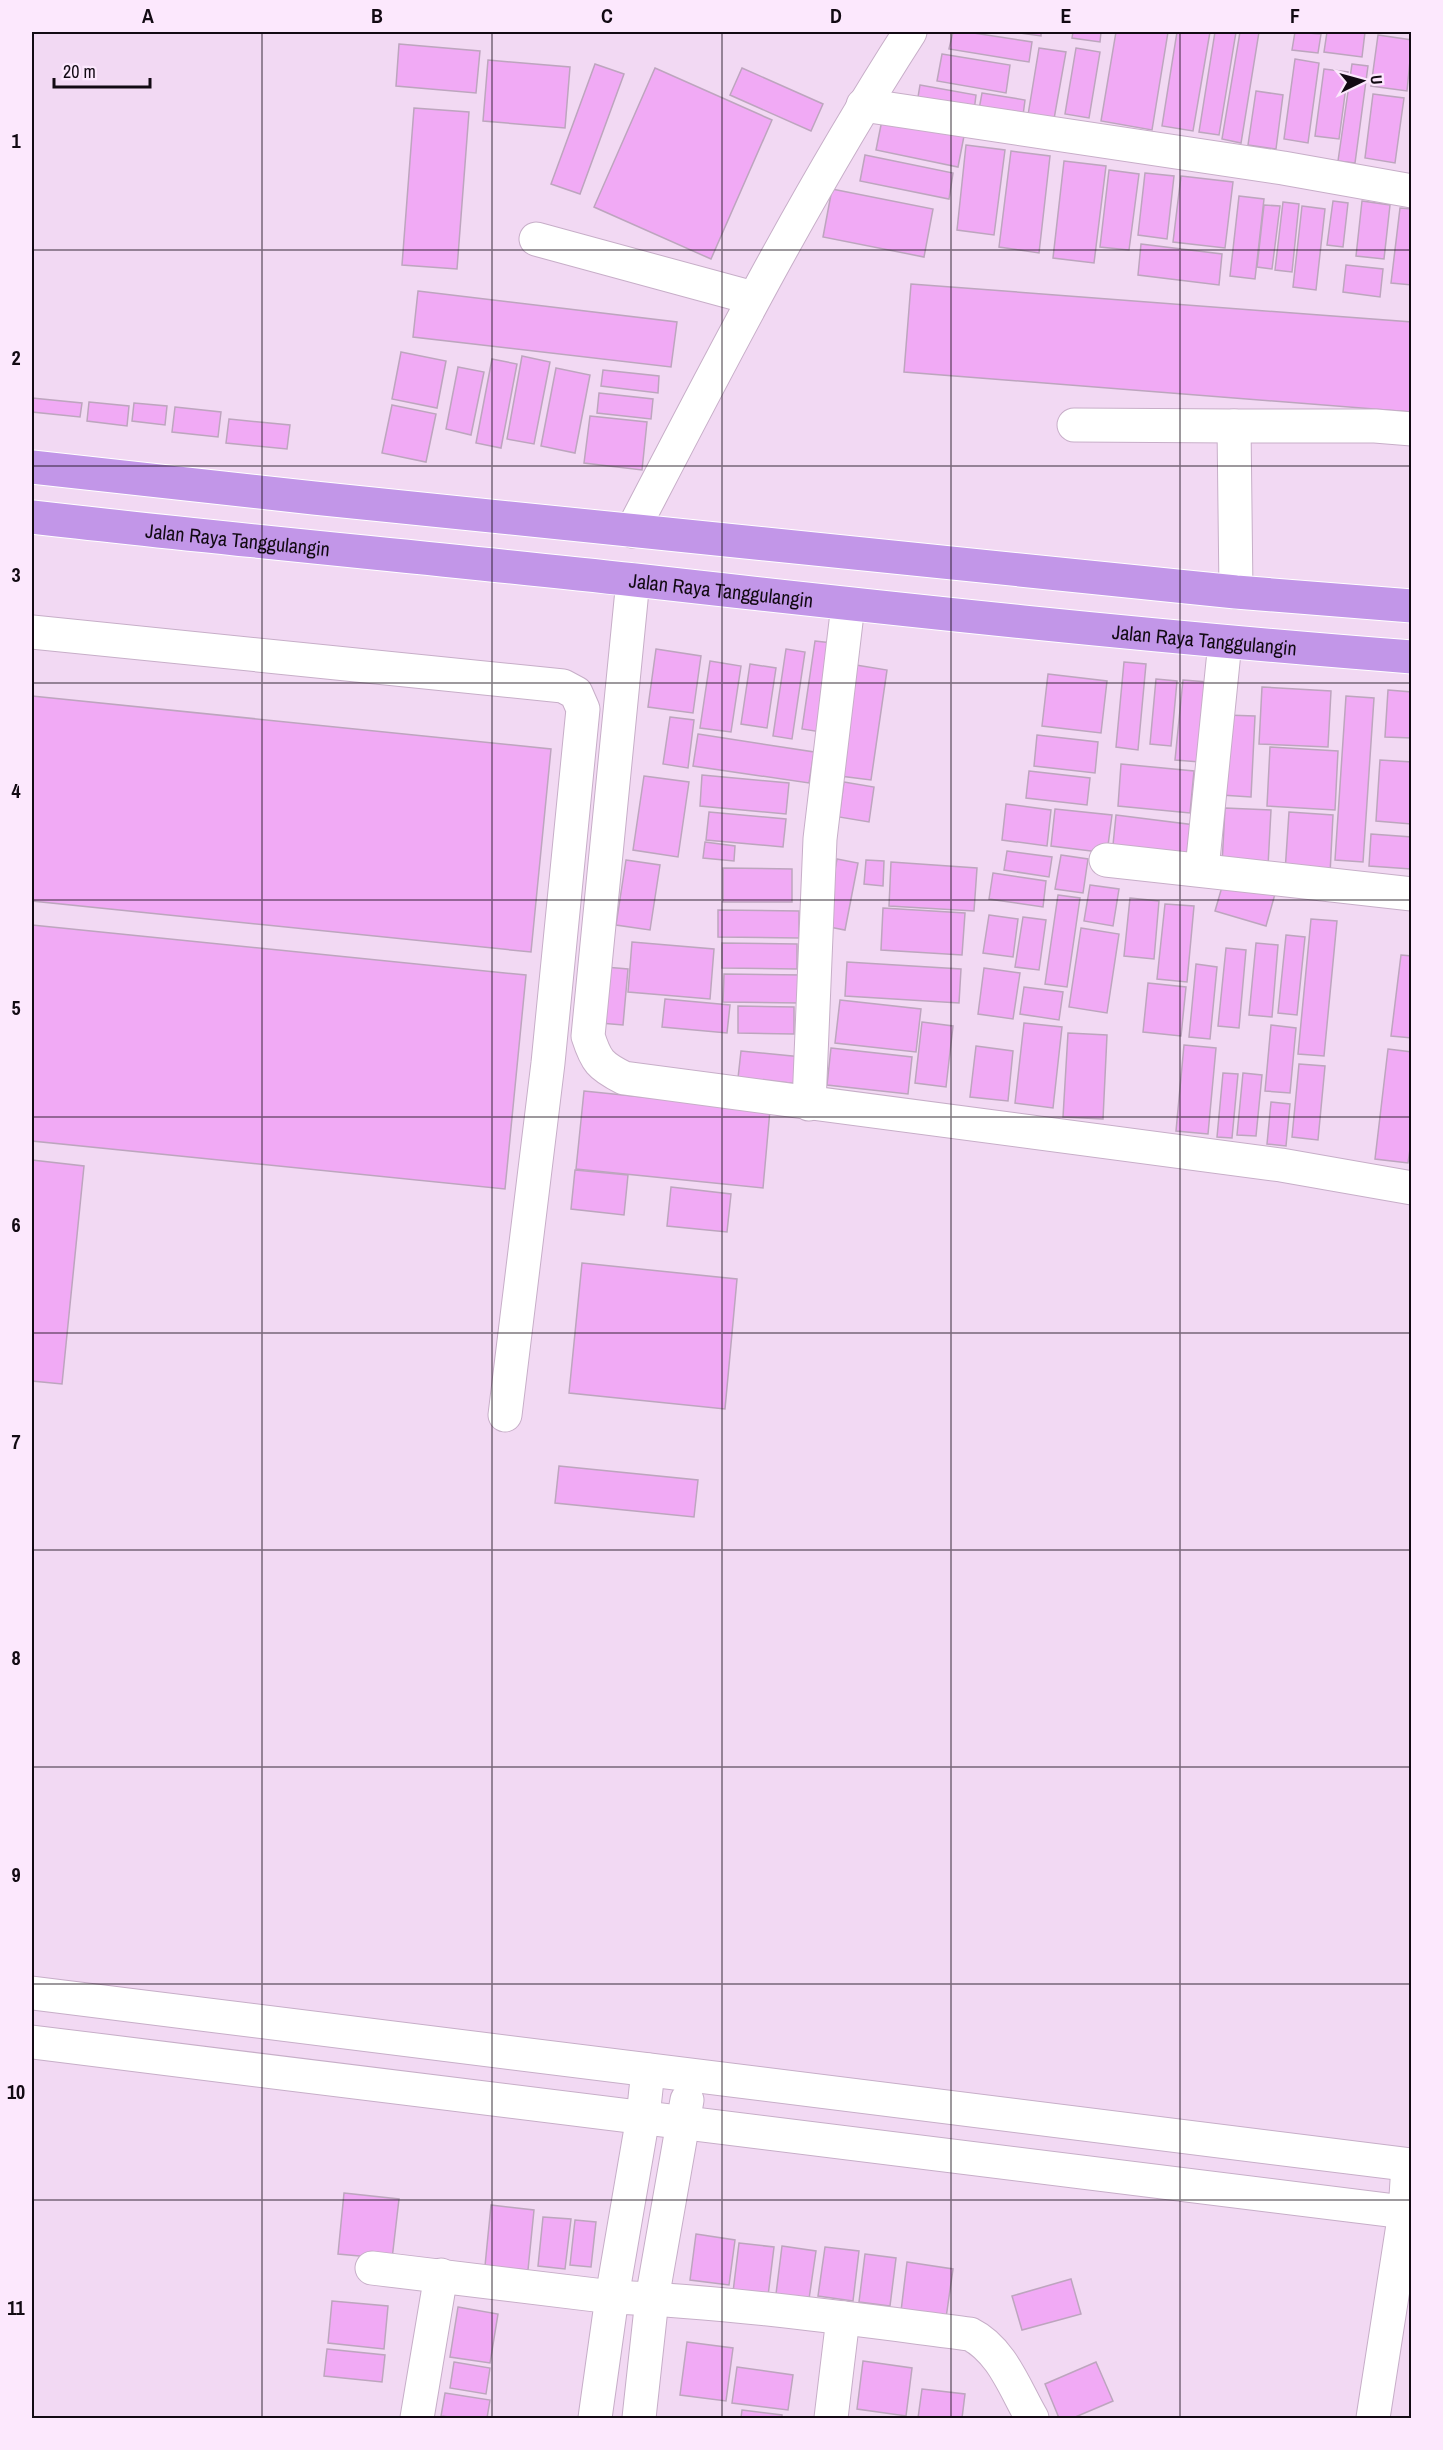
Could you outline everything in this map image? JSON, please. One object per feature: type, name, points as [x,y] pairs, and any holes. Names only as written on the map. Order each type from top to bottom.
[{"type":"highway","points":[[32,467],[1236,592],[1412,606]]},
{"type":"highway","points":[[213,538],[229,522],[230,507],[221,488]]},
{"type":"highway","points":[[308,547],[301,524],[303,515],[314,498]]},
{"type":"highway","name":"Jalan Raya Tanggulangin","points":[[32,518],[633,580],[848,605],[1225,642],[1412,657]]},
{"type":"street","points":[[632,531],[753,298],[863,105],[910,32]]},
{"type":"street","points":[[863,105],[1283,168],[1412,191]]},
{"type":"street","points":[[536,239],[753,298]]},
{"type":"street","points":[[1074,425],[1375,426],[1412,429]]},
{"type":"street","points":[[1234,426],[1236,592]]},
{"type":"street","points":[[633,580],[588,1036],[594,1055],[603,1067],[624,1078],[1281,1166],[1412,1188]]},
{"type":"street","points":[[809,1104],[820,839],[848,605]]},
{"type":"street","points":[[32,632],[562,686],[576,693],[583,709],[582,721],[548,1063],[505,1415]]},
{"type":"street","points":[[1202,869],[1225,642]]},
{"type":"street","points":[[1106,860],[1412,894]]},
{"type":"street","points":[[32,1993],[1410,2165],[1408,2213],[1373,2418]]},
{"type":"street","points":[[32,2042],[1408,2213]]},
{"type":"street","points":[[595,2418],[612,2297],[643,2118],[648,2070]]},
{"type":"street","points":[[639,2418],[652,2299],[682,2121],[693,2076]]},
{"type":"street","points":[[372,2268],[612,2297],[843,2318],[970,2334],[985,2342],[1000,2360],[1032,2418]]},
{"type":"street","points":[[417,2418],[441,2275]]},
{"type":"street","points":[[831,2418],[843,2318]]},
{"type":"street","points":[[1007,2418],[1011,2382]]},
{"type":"building","points":[[953,32],[1032,42],[1029,62],[949,49]]},
{"type":"building","points":[[1012,32],[1041,32],[1041,36]]},
{"type":"building","points":[[1073,32],[1101,32],[1100,42],[1072,38]]},
{"type":"building","points":[[1116,32],[1168,32],[1152,130],[1101,121]]},
{"type":"building","points":[[1177,32],[1210,32],[1193,131],[1162,126]]},
{"type":"building","points":[[1215,32],[1236,32],[1219,135],[1199,132]]},
{"type":"building","points":[[1240,32],[1259,32],[1241,143],[1222,139]]},
{"type":"building","points":[[1295,32],[1321,34],[1318,53],[1292,50]]},
{"type":"building","points":[[1327,32],[1365,32],[1362,57],[1324,52]]},
{"type":"building","points":[[1378,35],[1412,40],[1407,91],[1371,86]]},
{"type":"building","points":[[399,44],[480,51],[476,93],[396,86]]},
{"type":"building","points":[[1039,48],[1066,52],[1054,119],[1028,115]]},
{"type":"building","points":[[1076,48],[1100,52],[1089,118],[1065,114]]},
{"type":"building","points":[[942,54],[1010,65],[1006,93],[937,81]]},
{"type":"building","points":[[1295,59],[1319,63],[1308,143],[1284,139]]},
{"type":"building","points":[[488,60],[570,67],[565,128],[483,121]]},
{"type":"building","points":[[595,64],[624,74],[580,194],[551,184]]},
{"type":"building","points":[[1352,64],[1368,66],[1355,163],[1338,161]]},
{"type":"building","points":[[655,68],[772,120],[711,259],[594,207]]},
{"type":"building","points":[[742,68],[823,104],[811,131],[730,95]]},
{"type":"building","points":[[1324,69],[1348,72],[1339,139],[1315,136]]},
{"type":"building","points":[[920,85],[976,95],[973,119],[916,109]]},
{"type":"building","points":[[1256,91],[1283,95],[1276,149],[1248,145]]},
{"type":"building","points":[[982,93],[1025,100],[1022,123],[978,115]]},
{"type":"building","points":[[1373,94],[1404,98],[1395,163],[1365,158]]},
{"type":"building","points":[[414,108],[469,112],[457,269],[402,265]]},
{"type":"building","points":[[882,120],[964,136],[958,167],[876,150]]},
{"type":"building","points":[[966,145],[1005,150],[994,235],[957,230]]},
{"type":"building","points":[[1011,151],[1050,156],[1039,253],[999,247]]},
{"type":"building","points":[[865,155],[953,173],[949,199],[860,181]]},
{"type":"building","points":[[1064,161],[1106,166],[1094,263],[1053,258]]},
{"type":"building","points":[[1109,170],[1139,174],[1129,250],[1100,247]]},
{"type":"building","points":[[1145,173],[1174,176],[1167,239],[1138,235]]},
{"type":"building","points":[[1181,176],[1233,182],[1225,248],[1173,242]]},
{"type":"building","points":[[832,189],[933,209],[924,257],[823,237]]},
{"type":"building","points":[[1239,196],[1264,199],[1255,279],[1230,276]]},
{"type":"building","points":[[1333,201],[1348,203],[1343,247],[1327,245]]},
{"type":"building","points":[[1362,201],[1390,205],[1384,259],[1356,256]]},
{"type":"building","points":[[1283,202],[1299,204],[1292,272],[1275,270]]},
{"type":"building","points":[[1264,205],[1280,206],[1272,269],[1257,267]]},
{"type":"building","points":[[1302,206],[1325,209],[1316,290],[1293,287]]},
{"type":"building","points":[[1400,208],[1412,209],[1412,285],[1391,283]]},
{"type":"building","points":[[1141,244],[1222,254],[1219,285],[1138,275]]},
{"type":"building","points":[[1346,265],[1383,269],[1380,297],[1343,292]]},
{"type":"building","points":[[911,284],[1412,322],[1412,412],[904,372]]},
{"type":"building","points":[[418,291],[677,322],[671,367],[413,337]]},
{"type":"building","points":[[401,352],[446,361],[437,408],[392,399]]},
{"type":"building","points":[[522,356],[550,362],[534,444],[507,439]]},
{"type":"building","points":[[492,359],[517,364],[501,448],[476,443]]},
{"type":"building","points":[[458,367],[484,372],[471,435],[446,429]]},
{"type":"building","points":[[556,368],[590,375],[575,453],[541,446]]},
{"type":"building","points":[[603,370],[659,376],[658,393],[601,386]]},
{"type":"building","points":[[599,393],[653,399],[651,419],[597,413]]},
{"type":"building","points":[[32,398],[82,403],[80,417],[32,412]]},
{"type":"building","points":[[89,402],[129,406],[127,426],[87,421]]},
{"type":"building","points":[[134,403],[167,406],[165,425],[132,421]]},
{"type":"building","points":[[392,405],[436,414],[426,462],[382,453]]},
{"type":"building","points":[[175,407],[221,412],[218,437],[172,432]]},
{"type":"building","points":[[590,416],[647,422],[642,470],[584,463]]},
{"type":"building","points":[[229,419],[290,425],[287,449],[226,443]]},
{"type":"building","points":[[815,641],[841,644],[827,733],[802,729]]},
{"type":"building","points":[[656,649],[701,656],[693,713],[648,707]]},
{"type":"building","points":[[786,649],[805,652],[792,739],[773,736]]},
{"type":"building","points":[[710,661],[741,666],[731,732],[700,728]]},
{"type":"building","points":[[1124,662],[1146,664],[1138,750],[1116,747]]},
{"type":"building","points":[[750,664],[776,668],[767,728],[741,724]]},
{"type":"building","points":[[856,665],[887,670],[871,780],[840,776]]},
{"type":"building","points":[[1048,674],[1107,681],[1101,733],[1042,726]]},
{"type":"building","points":[[1156,679],[1177,681],[1171,746],[1150,744]]},
{"type":"building","points":[[1183,680],[1208,682],[1200,762],[1175,760]]},
{"type":"building","points":[[1262,687],[1331,691],[1328,747],[1259,744]]},
{"type":"building","points":[[1388,690],[1412,692],[1412,738],[1385,737]]},
{"type":"building","points":[[32,696],[551,749],[531,952],[32,901]]},
{"type":"building","points":[[1346,696],[1374,698],[1363,862],[1335,860]]},
{"type":"building","points":[[1225,715],[1255,716],[1251,797],[1221,795]]},
{"type":"building","points":[[670,717],[694,720],[688,768],[663,764]]},
{"type":"building","points":[[698,734],[814,752],[809,783],[693,766]]},
{"type":"building","points":[[1037,735],[1098,742],[1095,773],[1034,766]]},
{"type":"building","points":[[1270,747],[1338,751],[1335,810],[1267,806]]},
{"type":"building","points":[[1380,760],[1412,762],[1411,824],[1376,821]]},
{"type":"building","points":[[1121,764],[1194,771],[1190,813],[1118,806]]},
{"type":"building","points":[[1029,771],[1090,778],[1087,805],[1026,798]]},
{"type":"building","points":[[702,775],[789,783],[786,814],[700,806]]},
{"type":"building","points":[[644,776],[689,782],[678,857],[633,850]]},
{"type":"building","points":[[844,782],[874,787],[869,822],[839,817]]},
{"type":"building","points":[[1006,804],[1051,810],[1047,846],[1002,840]]},
{"type":"building","points":[[1225,808],[1271,810],[1268,866],[1222,864]]},
{"type":"building","points":[[1055,809],[1112,815],[1107,853],[1051,846]]},
{"type":"building","points":[[709,812],[786,819],[783,847],[706,840]]},
{"type":"building","points":[[1289,812],[1333,815],[1330,874],[1285,872]]},
{"type":"building","points":[[1116,815],[1195,825],[1191,864],[1112,855]]},
{"type":"building","points":[[1371,834],[1412,837],[1411,869],[1369,866]]},
{"type":"building","points":[[705,842],[735,846],[734,861],[703,858]]},
{"type":"building","points":[[1007,851],[1052,857],[1049,877],[1004,870]]},
{"type":"building","points":[[1061,855],[1088,859],[1083,893],[1055,889]]},
{"type":"building","points":[[837,859],[858,863],[845,930],[824,926]]},
{"type":"building","points":[[626,860],[660,865],[650,930],[616,925]]},
{"type":"building","points":[[866,860],[884,861],[883,886],[864,884]]},
{"type":"building","points":[[891,862],[977,868],[974,911],[889,906]]},
{"type":"building","points":[[723,868],[792,869],[792,902],[723,902]]},
{"type":"building","points":[[993,873],[1046,881],[1043,907],[989,899]]},
{"type":"building","points":[[1224,880],[1275,894],[1266,926],[1215,911]]},
{"type":"building","points":[[1090,885],[1119,889],[1113,926],[1084,921]]},
{"type":"building","points":[[1058,895],[1080,898],[1067,987],[1045,984]]},
{"type":"building","points":[[1130,898],[1159,901],[1154,959],[1124,956]]},
{"type":"building","points":[[1165,904],[1194,906],[1187,982],[1157,979]]},
{"type":"building","points":[[883,908],[965,913],[962,955],[881,950]]},
{"type":"building","points":[[718,910],[799,911],[799,938],[718,937]]},
{"type":"building","points":[[989,915],[1018,919],[1013,957],[983,953]]},
{"type":"building","points":[[1023,917],[1046,920],[1039,970],[1015,967]]},
{"type":"building","points":[[1311,919],[1337,921],[1324,1056],[1298,1054]]},
{"type":"building","points":[[32,925],[526,975],[505,1189],[32,1141]]},
{"type":"building","points":[[1081,928],[1119,934],[1107,1013],[1069,1007]]},
{"type":"building","points":[[1286,935],[1305,937],[1297,1015],[1278,1013]]},
{"type":"building","points":[[632,942],[714,949],[710,999],[628,992]]},
{"type":"building","points":[[722,943],[797,944],[797,969],[722,968]]},
{"type":"building","points":[[1256,943],[1278,945],[1272,1017],[1249,1015]]},
{"type":"building","points":[[1226,948],[1246,950],[1239,1028],[1218,1026]]},
{"type":"building","points":[[1401,955],[1412,956],[1412,1038],[1391,1036]]},
{"type":"building","points":[[847,962],[961,969],[959,1003],[845,996]]},
{"type":"building","points":[[1196,964],[1217,967],[1210,1039],[1189,1037]]},
{"type":"building","points":[[605,967],[628,969],[623,1025],[600,1023]]},
{"type":"building","points":[[984,968],[1020,973],[1013,1019],[978,1014]]},
{"type":"building","points":[[724,974],[802,975],[801,1003],[723,1002]]},
{"type":"building","points":[[1148,983],[1186,987],[1181,1036],[1143,1032]]},
{"type":"building","points":[[1024,987],[1063,992],[1059,1020],[1020,1014]]},
{"type":"building","points":[[665,999],[730,1005],[727,1033],[662,1027]]},
{"type":"building","points":[[840,1000],[921,1009],[916,1052],[835,1043]]},
{"type":"building","points":[[738,1006],[794,1007],[794,1034],[738,1033]]},
{"type":"building","points":[[922,1022],[953,1026],[946,1087],[915,1083]]},
{"type":"building","points":[[1024,1023],[1062,1027],[1053,1108],[1015,1103]]},
{"type":"building","points":[[1271,1025],[1296,1028],[1290,1093],[1265,1091]]},
{"type":"building","points":[[1068,1033],[1107,1035],[1103,1119],[1063,1117]]},
{"type":"building","points":[[1184,1045],[1216,1048],[1208,1134],[1176,1131]]},
{"type":"building","points":[[976,1046],[1013,1051],[1008,1101],[970,1097]]},
{"type":"building","points":[[831,1048],[912,1057],[908,1094],[827,1085]]},
{"type":"building","points":[[1388,1049],[1412,1052],[1412,1135],[1408,1163],[1375,1159]]},
{"type":"building","points":[[741,1051],[802,1057],[800,1084],[738,1078]]},
{"type":"building","points":[[1299,1064],[1325,1066],[1318,1140],[1292,1137]]},
{"type":"building","points":[[1223,1073],[1238,1074],[1232,1138],[1217,1137]]},
{"type":"building","points":[[1243,1073],[1262,1075],[1256,1136],[1237,1135]]},
{"type":"building","points":[[584,1091],[770,1110],[763,1188],[576,1169]]},
{"type":"building","points":[[1271,1102],[1290,1104],[1286,1146],[1267,1144]]},
{"type":"building","points":[[32,1160],[84,1166],[62,1384],[32,1381]]},
{"type":"building","points":[[575,1170],[628,1175],[624,1215],[571,1209]]},
{"type":"building","points":[[671,1187],[731,1194],[727,1232],[667,1226]]},
{"type":"building","points":[[582,1263],[737,1279],[725,1409],[569,1393]]},
{"type":"building","points":[[559,1466],[698,1480],[694,1517],[555,1503]]},
{"type":"building","points":[[344,2193],[399,2199],[392,2259],[338,2254]]},
{"type":"building","points":[[491,2205],[534,2210],[528,2270],[485,2266]]},
{"type":"building","points":[[543,2217],[571,2219],[565,2269],[538,2266]]},
{"type":"building","points":[[575,2220],[596,2222],[591,2267],[570,2265]]},
{"type":"building","points":[[696,2234],[735,2240],[729,2285],[690,2280]]},
{"type":"building","points":[[739,2243],[774,2247],[768,2296],[733,2292]]},
{"type":"building","points":[[782,2246],[816,2251],[809,2299],[776,2294]]},
{"type":"building","points":[[825,2247],[859,2251],[853,2301],[818,2296]]},
{"type":"building","points":[[865,2254],[896,2258],[890,2306],[859,2302]]},
{"type":"building","points":[[907,2262],[953,2269],[946,2318],[901,2311]]},
{"type":"building","points":[[1071,2279],[1081,2314],[1022,2330],[1012,2296]]},
{"type":"building","points":[[332,2301],[388,2306],[384,2349],[328,2343]]},
{"type":"building","points":[[458,2307],[498,2314],[490,2363],[450,2357]]},
{"type":"building","points":[[687,2342],[733,2348],[726,2401],[680,2395]]},
{"type":"building","points":[[327,2349],[385,2355],[382,2382],[324,2376]]},
{"type":"building","points":[[863,2361],[912,2368],[906,2416],[857,2409]]},
{"type":"building","points":[[454,2362],[490,2368],[486,2394],[450,2388]]},
{"type":"building","points":[[1096,2362],[1113,2401],[1073,2418],[1059,2418],[1045,2384]]},
{"type":"building","points":[[737,2367],[793,2375],[788,2410],[732,2403]]},
{"type":"building","points":[[922,2389],[965,2394],[962,2418],[918,2418]]},
{"type":"building","points":[[445,2393],[490,2400],[487,2418],[441,2416]]},
{"type":"building","points":[[742,2410],[782,2415],[782,2418],[741,2418]]}]
